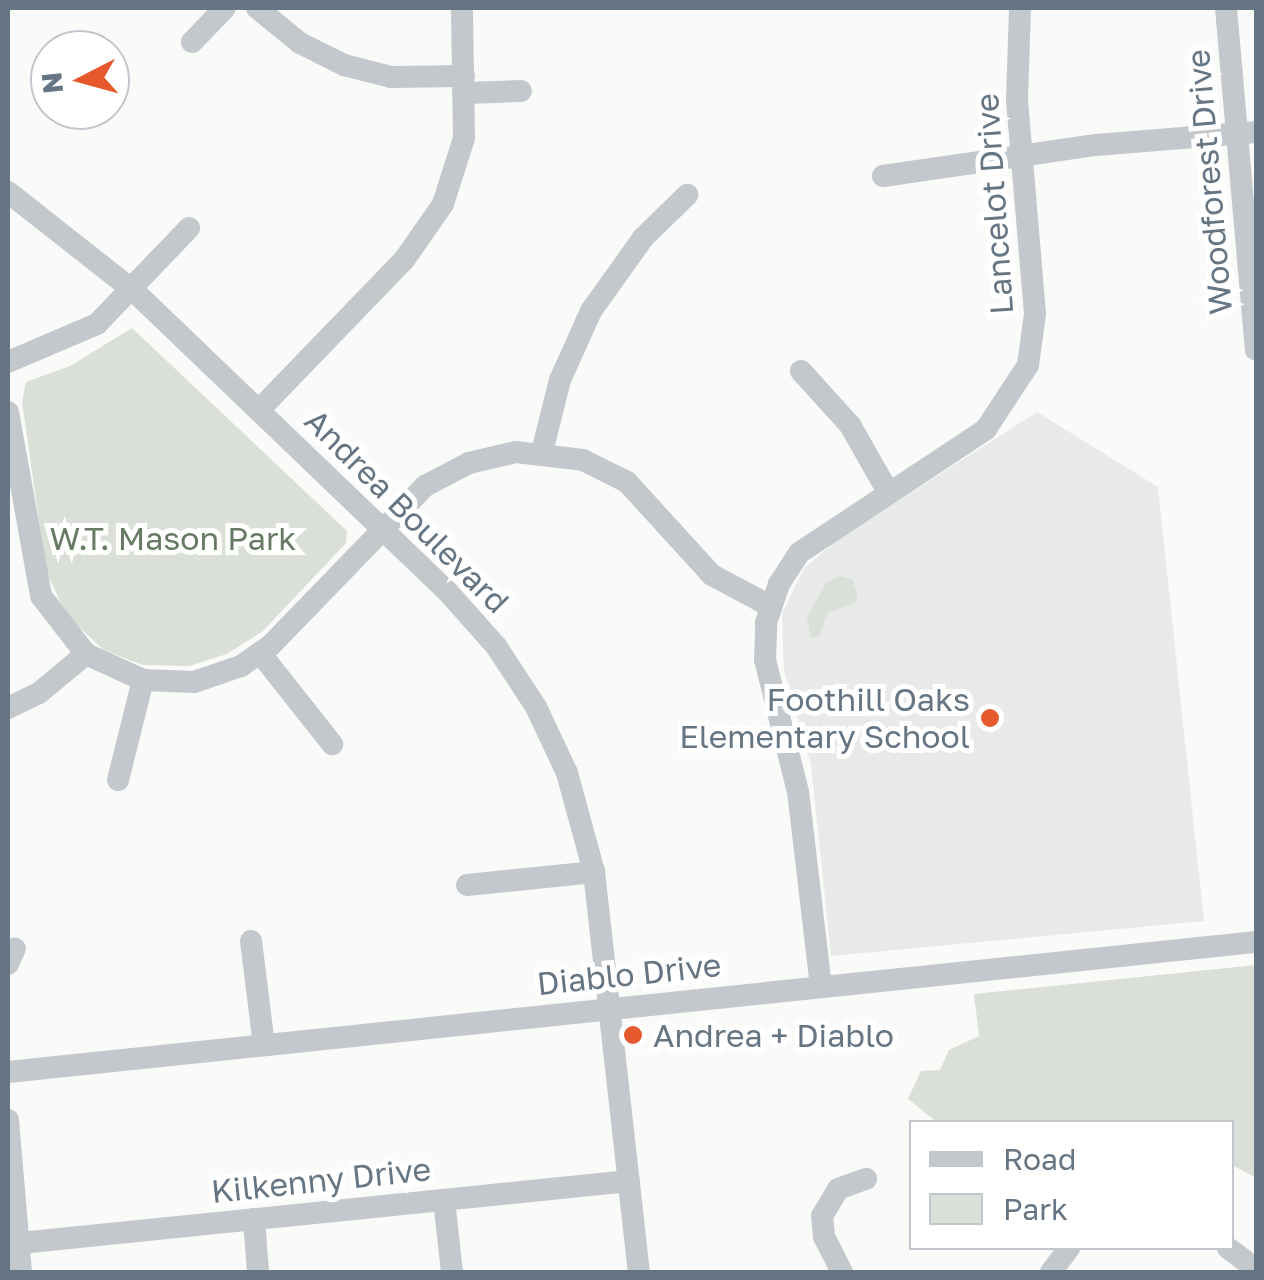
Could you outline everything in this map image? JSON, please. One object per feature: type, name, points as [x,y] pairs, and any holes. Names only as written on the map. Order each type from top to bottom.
[{"type":"street","points":[[192,42],[225,8]]},
{"type":"street","points":[[257,8],[300,43],[344,65],[391,77],[520,91]]},
{"type":"street","points":[[259,410],[432,224],[459,161],[464,84],[462,8]]},
{"type":"street","name":"Lancelot Drive","points":[[821,987],[798,792],[764,660],[770,606],[799,553],[986,429],[1028,365],[1036,314],[1022,156],[1020,8]]},
{"type":"street","name":"Woodforest Drive","points":[[1226,8],[1247,132],[1256,350]]},
{"type":"street","points":[[883,176],[1022,156],[1247,132]]},
{"type":"street","name":"Andrea Boulevard","points":[[8,192],[134,291],[472,617],[517,676],[567,773],[594,872],[639,1272]]},
{"type":"street","points":[[542,452],[560,380],[591,311],[642,238],[687,196]]},
{"type":"street","points":[[8,362],[66,342],[134,291],[189,228]]},
{"type":"street","points":[[801,371],[850,425],[888,492]]},
{"type":"street","points":[[8,412],[41,596],[86,654],[143,680],[206,679],[261,654],[382,528],[446,472],[492,456],[542,452],[583,460],[627,482],[712,576],[770,606]]},
{"type":"street","points":[[8,708],[39,693],[86,654]]},
{"type":"street","points":[[261,654],[332,744]]},
{"type":"street","points":[[118,780],[143,680]]},
{"type":"street","points":[[467,885],[594,872]]},
{"type":"street","points":[[251,941],[264,1045]]},
{"type":"street","name":"Diablo Drive","points":[[8,1072],[1256,942]]},
{"type":"street","points":[[8,1120],[20,1272]]},
{"type":"street","points":[[842,1272],[824,1237],[822,1216],[838,1189],[866,1179]]},
{"type":"street","name":"Kilkenny Drive","points":[[20,1243],[629,1181]]},
{"type":"street","points":[[444,1200],[452,1272]]},
{"type":"street","points":[[254,1220],[258,1272]]},
{"type":"street","points":[[1051,1272],[1067,1250]]},
{"type":"street","points":[[1231,1250],[1256,1269]]},
{"type":"shaded area","name":"Foothill Oaks Elementary School","points":[[1037,412],[1158,487],[1204,921],[831,956],[811,765],[784,671],[782,614],[804,568],[840,538]]},
{"type":"green space","name":"W.T. Mason Park","points":[[132,328],[347,531],[346,543],[263,631],[227,654],[189,666],[142,665],[104,650],[66,615],[46,570],[22,402],[26,382],[70,366]]},
{"type":"green space","points":[[839,576],[852,579],[858,596],[854,604],[827,613],[820,636],[811,638],[807,618],[826,583]]},
{"type":"green space","points":[[1256,965],[1256,1178],[1234,1166],[1234,1120],[934,1120],[908,1099],[921,1071],[940,1070],[949,1050],[979,1036],[974,994]]},
{"type":"place","name":"Foothill Oaks Elementary School","points":[[990,718]]},
{"type":"place","name":"Andrea + Diablo","points":[[633,1035]]}]
